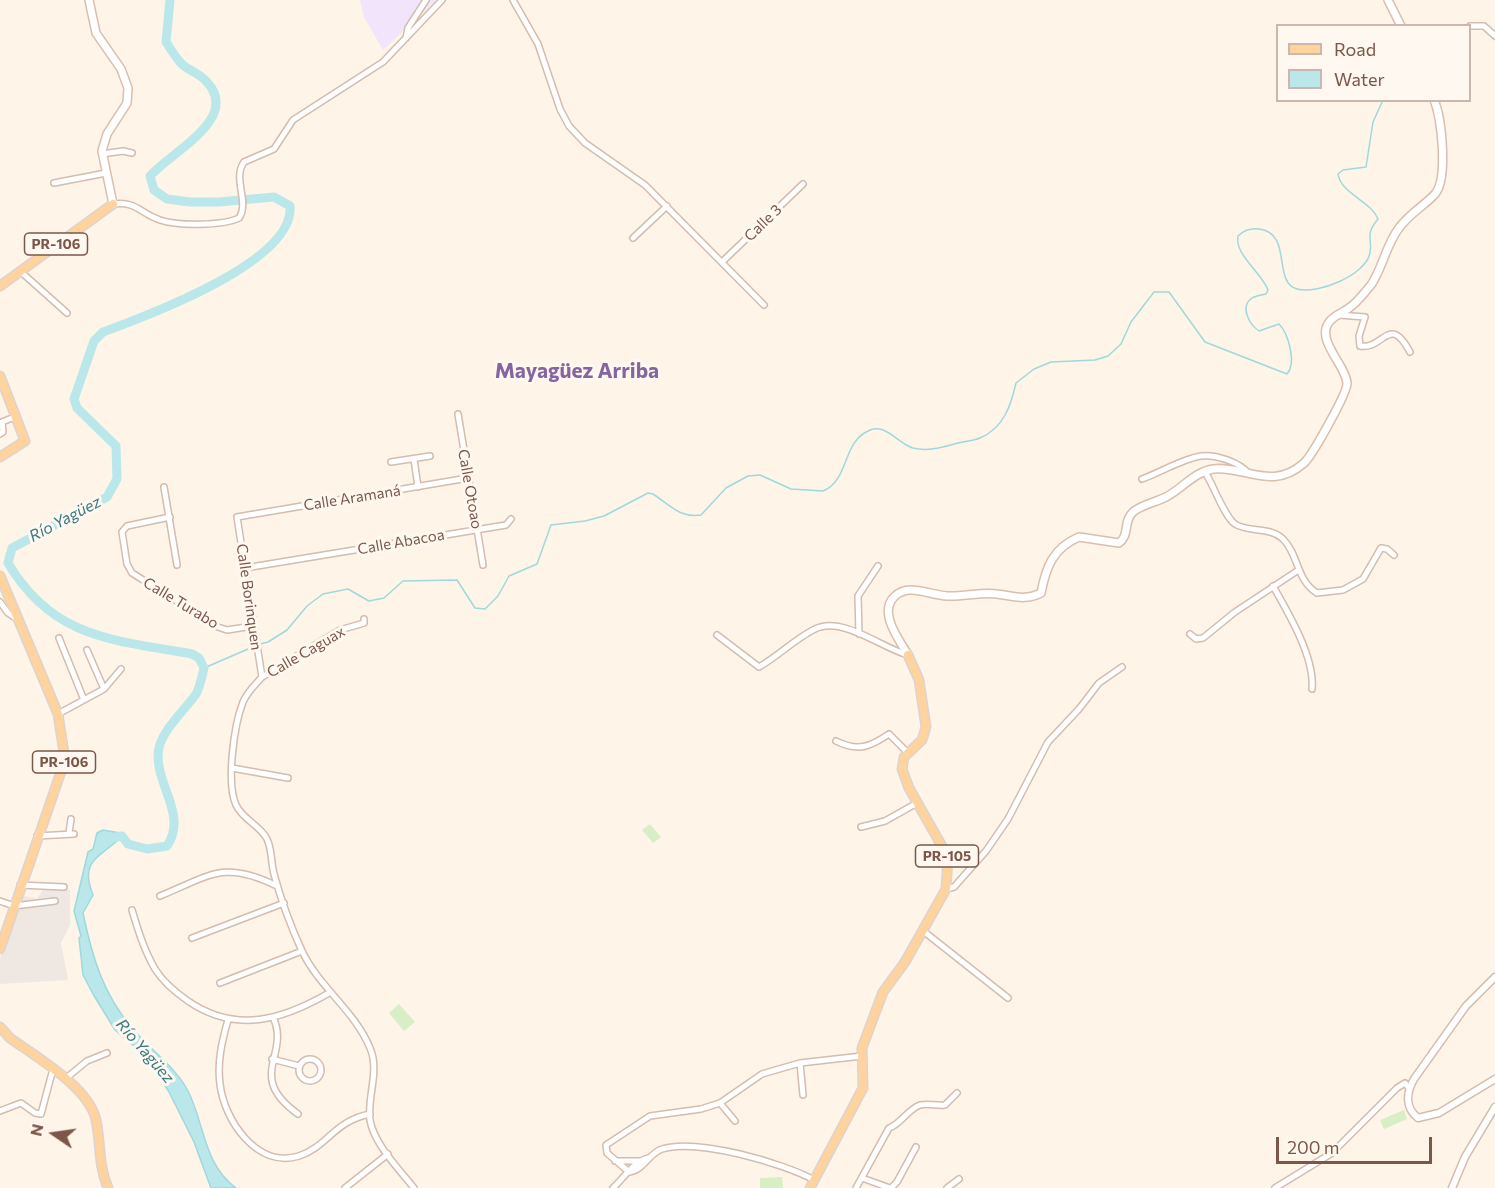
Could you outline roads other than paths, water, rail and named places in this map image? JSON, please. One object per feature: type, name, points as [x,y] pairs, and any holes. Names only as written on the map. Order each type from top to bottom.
[{"type":"main road","points":[[89,0],[96,33],[121,69],[128,88],[127,103],[107,134],[102,154],[112,204]]},
{"type":"main road","points":[[1388,0],[1400,24]]},
{"type":"main road","points":[[908,753],[922,740],[926,728],[919,680],[889,617],[890,603],[901,592],[910,590],[948,596],[998,594],[1016,599],[1031,598],[1041,593],[1046,567],[1058,550],[1079,537],[1119,543],[1127,534],[1128,518],[1134,511],[1168,496],[1194,476],[1216,469],[1271,477],[1291,471],[1305,462],[1347,392],[1347,380],[1331,349],[1326,329],[1330,320],[1363,295],[1374,279],[1393,237],[1406,218],[1436,193],[1440,186],[1443,175],[1442,149],[1438,109],[1435,102]]},
{"type":"main road","name":"PR-106","points":[[0,286],[19,269],[112,204]]},
{"type":"main road","points":[[0,376],[25,441],[0,457]]},
{"type":"main road","name":"PR-106","points":[[0,576],[58,714],[64,746],[63,769],[37,836],[0,949]]},
{"type":"main road","name":"PR-105","points":[[813,1184],[842,1124],[863,1088],[864,1043],[886,986],[904,962],[946,889],[948,856],[917,803],[902,769],[908,753]]},
{"type":"main road","points":[[0,1027],[10,1038],[65,1079],[90,1101],[93,1108],[101,1172],[108,1188]]},
{"type":"street","points":[[406,39],[408,28],[426,0]]},
{"type":"street","points":[[112,204],[129,202],[160,220],[178,222],[233,221],[239,218],[243,209],[239,172],[244,162],[274,149],[293,120],[383,62],[442,0]]},
{"type":"street","points":[[513,0],[538,44],[560,109],[569,126],[585,143],[645,185],[764,305]]},
{"type":"street","points":[[1471,26],[1484,26],[1495,36]]},
{"type":"street","points":[[102,154],[123,151],[132,153]]},
{"type":"street","points":[[54,183],[106,174]]},
{"type":"street","name":"Calle 3","points":[[722,262],[803,184]]},
{"type":"street","points":[[633,238],[667,206]]},
{"type":"street","points":[[19,269],[67,313]]},
{"type":"street","points":[[1339,315],[1365,317],[1359,336],[1360,346],[1367,347],[1384,336],[1396,334],[1403,339],[1410,352]]},
{"type":"street","name":"Calle Otoao","points":[[458,414],[483,565]]},
{"type":"street","points":[[0,434],[3,432],[2,422],[17,416]]},
{"type":"street","points":[[391,462],[430,456]]},
{"type":"street","points":[[1143,478],[1201,456],[1233,462],[1245,468],[1250,475]]},
{"type":"street","points":[[414,459],[418,487]]},
{"type":"street","points":[[1206,472],[1231,521],[1281,537],[1291,550],[1297,572],[1311,589],[1322,594],[1333,593],[1362,579],[1382,548],[1394,555]]},
{"type":"street","name":"Calle Aramaná","points":[[237,517],[468,478]]},
{"type":"street","name":"Calle Turabo","points":[[164,487],[177,564]]},
{"type":"street","name":"Calle Turabo","points":[[170,517],[127,525],[122,532],[127,564],[132,573],[218,627],[227,630],[253,626]]},
{"type":"street","name":"Calle Borinquen","points":[[237,517],[262,677]]},
{"type":"street","name":"Calle Abacoa","points":[[245,568],[506,525],[511,519]]},
{"type":"street","points":[[289,561],[291,570]]},
{"type":"street","points":[[859,634],[856,606],[858,596],[878,566]]},
{"type":"street","points":[[1190,634],[1196,639],[1203,638],[1273,586],[1297,572]]},
{"type":"street","points":[[1273,586],[1291,618],[1313,672],[1312,690]]},
{"type":"street","points":[[0,602],[8,613],[17,619]]},
{"type":"street","name":"Calle Caguax","points":[[364,619],[364,623],[340,630],[262,677],[243,701],[232,768],[232,789],[236,804],[244,818],[267,839],[278,886],[302,951],[314,974],[361,1031],[371,1049],[375,1071],[370,1114]]},
{"type":"street","points":[[717,635],[759,667],[822,626],[835,626],[859,634],[909,655]]},
{"type":"street","points":[[59,638],[84,700]]},
{"type":"street","points":[[87,650],[104,688]]},
{"type":"street","points":[[946,889],[954,886],[993,840],[1048,742],[1080,709],[1099,683],[1122,667]]},
{"type":"street","points":[[58,714],[104,688],[121,669]]},
{"type":"street","points":[[836,741],[852,748],[862,748],[889,734],[908,753]]},
{"type":"street","points":[[232,768],[288,777]]},
{"type":"street","points":[[861,827],[885,821],[917,803]]},
{"type":"street","points":[[37,836],[71,834],[71,819]]},
{"type":"street","points":[[160,896],[230,870],[247,872],[278,886]]},
{"type":"street","points":[[20,885],[64,887]]},
{"type":"street","points":[[0,901],[14,906],[55,901]]},
{"type":"street","points":[[192,938],[284,903]]},
{"type":"street","points":[[132,910],[145,951],[164,981],[191,1004],[228,1020],[246,1022],[273,1017],[329,993]]},
{"type":"street","points":[[922,930],[1008,998]]},
{"type":"street","points":[[220,982],[302,951]]},
{"type":"street","points":[[1495,977],[1466,1006],[1445,1032],[1409,1088],[1410,1109],[1416,1116],[1424,1118],[1439,1113],[1495,1079]]},
{"type":"street","points":[[273,1017],[278,1033],[271,1076],[275,1091],[285,1105],[298,1114]]},
{"type":"street","points":[[228,1020],[219,1066],[222,1097],[239,1131],[258,1150],[277,1157],[300,1155],[348,1120],[370,1114],[372,1127],[388,1154],[414,1188]]},
{"type":"street","points":[[65,1079],[87,1061],[107,1053]]},
{"type":"street","points":[[629,1172],[607,1154],[606,1145],[650,1116],[701,1109],[720,1102],[762,1074],[800,1063],[862,1056]]},
{"type":"street","points":[[272,1059],[299,1066]]},
{"type":"street","points":[[307,1059],[312,1059],[317,1062],[321,1071],[319,1077],[310,1082],[301,1077],[299,1066],[307,1059]]},
{"type":"street","points":[[800,1063],[803,1095]]},
{"type":"street","points":[[0,1111],[21,1103],[35,1113],[41,1114],[52,1069]]},
{"type":"street","points":[[1275,1188],[1332,1152],[1397,1088],[1405,1083],[1409,1088]]},
{"type":"street","points":[[856,1188],[889,1128],[896,1126],[915,1108],[922,1105],[945,1105],[957,1093]]},
{"type":"street","points":[[720,1102],[735,1121]]},
{"type":"street","points":[[1452,1188],[1465,1157],[1495,1107]]},
{"type":"street","points":[[862,1178],[890,1188],[897,1182],[916,1147]]},
{"type":"street","points":[[614,1161],[639,1161],[668,1148],[729,1151],[792,1169],[813,1184]]},
{"type":"street","points":[[345,1188],[388,1154]]},
{"type":"street","points":[[629,1172],[637,1170],[648,1158]]},
{"type":"street","points":[[613,1188],[639,1161]]},
{"type":"street","points":[[947,1188],[959,1179]]},
{"type":"water","points":[[103,830],[120,833],[122,836],[95,860],[89,873],[93,895],[83,913],[100,974],[106,989],[123,1016],[183,1082],[194,1104],[206,1143],[217,1167],[236,1188],[211,1188],[194,1142],[169,1092],[146,1056],[115,1030],[83,975],[79,938],[81,936],[74,911],[88,852],[93,849],[97,833]]},
{"type":"waterway","name":"Río Yagüez","points":[[110,838],[122,836],[128,844],[147,849],[167,846],[173,834],[174,822],[160,773],[159,748],[165,734],[196,694],[204,668],[199,658],[192,654],[111,639],[65,622],[45,607],[26,588],[8,563],[12,548],[107,497],[117,479],[116,446],[77,408],[74,399],[94,341],[103,332],[182,300],[244,266],[269,247],[285,227],[290,206],[274,197],[190,202],[167,199],[154,190],[150,176],[200,133],[210,121],[216,108],[215,95],[206,81],[180,63],[166,42],[170,0]]},
{"type":"waterway","points":[[260,644],[268,642],[287,630],[307,606],[323,594],[348,589],[369,601],[384,598],[403,581],[457,580],[475,608],[485,609],[498,596],[509,576],[537,564],[551,525],[604,516],[648,493],[681,513],[701,515],[726,488],[748,476],[760,475],[791,489],[823,491],[837,479],[854,444],[860,437],[874,429],[885,431],[907,445],[919,449],[936,449],[975,440],[988,434],[1001,422],[1009,407],[1016,383],[1034,369],[1051,362],[1095,360],[1108,356],[1121,344],[1131,322],[1154,292],[1169,292],[1205,342],[1287,374],[1290,369],[1291,356],[1282,328],[1279,324],[1259,331],[1247,316],[1248,302],[1253,297],[1266,294],[1268,290],[1240,249],[1238,236],[1253,229],[1269,232],[1276,239],[1285,277],[1290,285],[1297,289],[1306,290],[1328,286],[1360,269],[1370,253],[1370,233],[1378,219],[1369,207],[1345,187],[1338,174],[1343,170],[1366,167],[1373,122],[1382,102]]},
{"type":"waterway","points":[[204,668],[255,646]]},
{"type":"district","name":"Mayagüez Arriba","points":[[577,371]]}]
